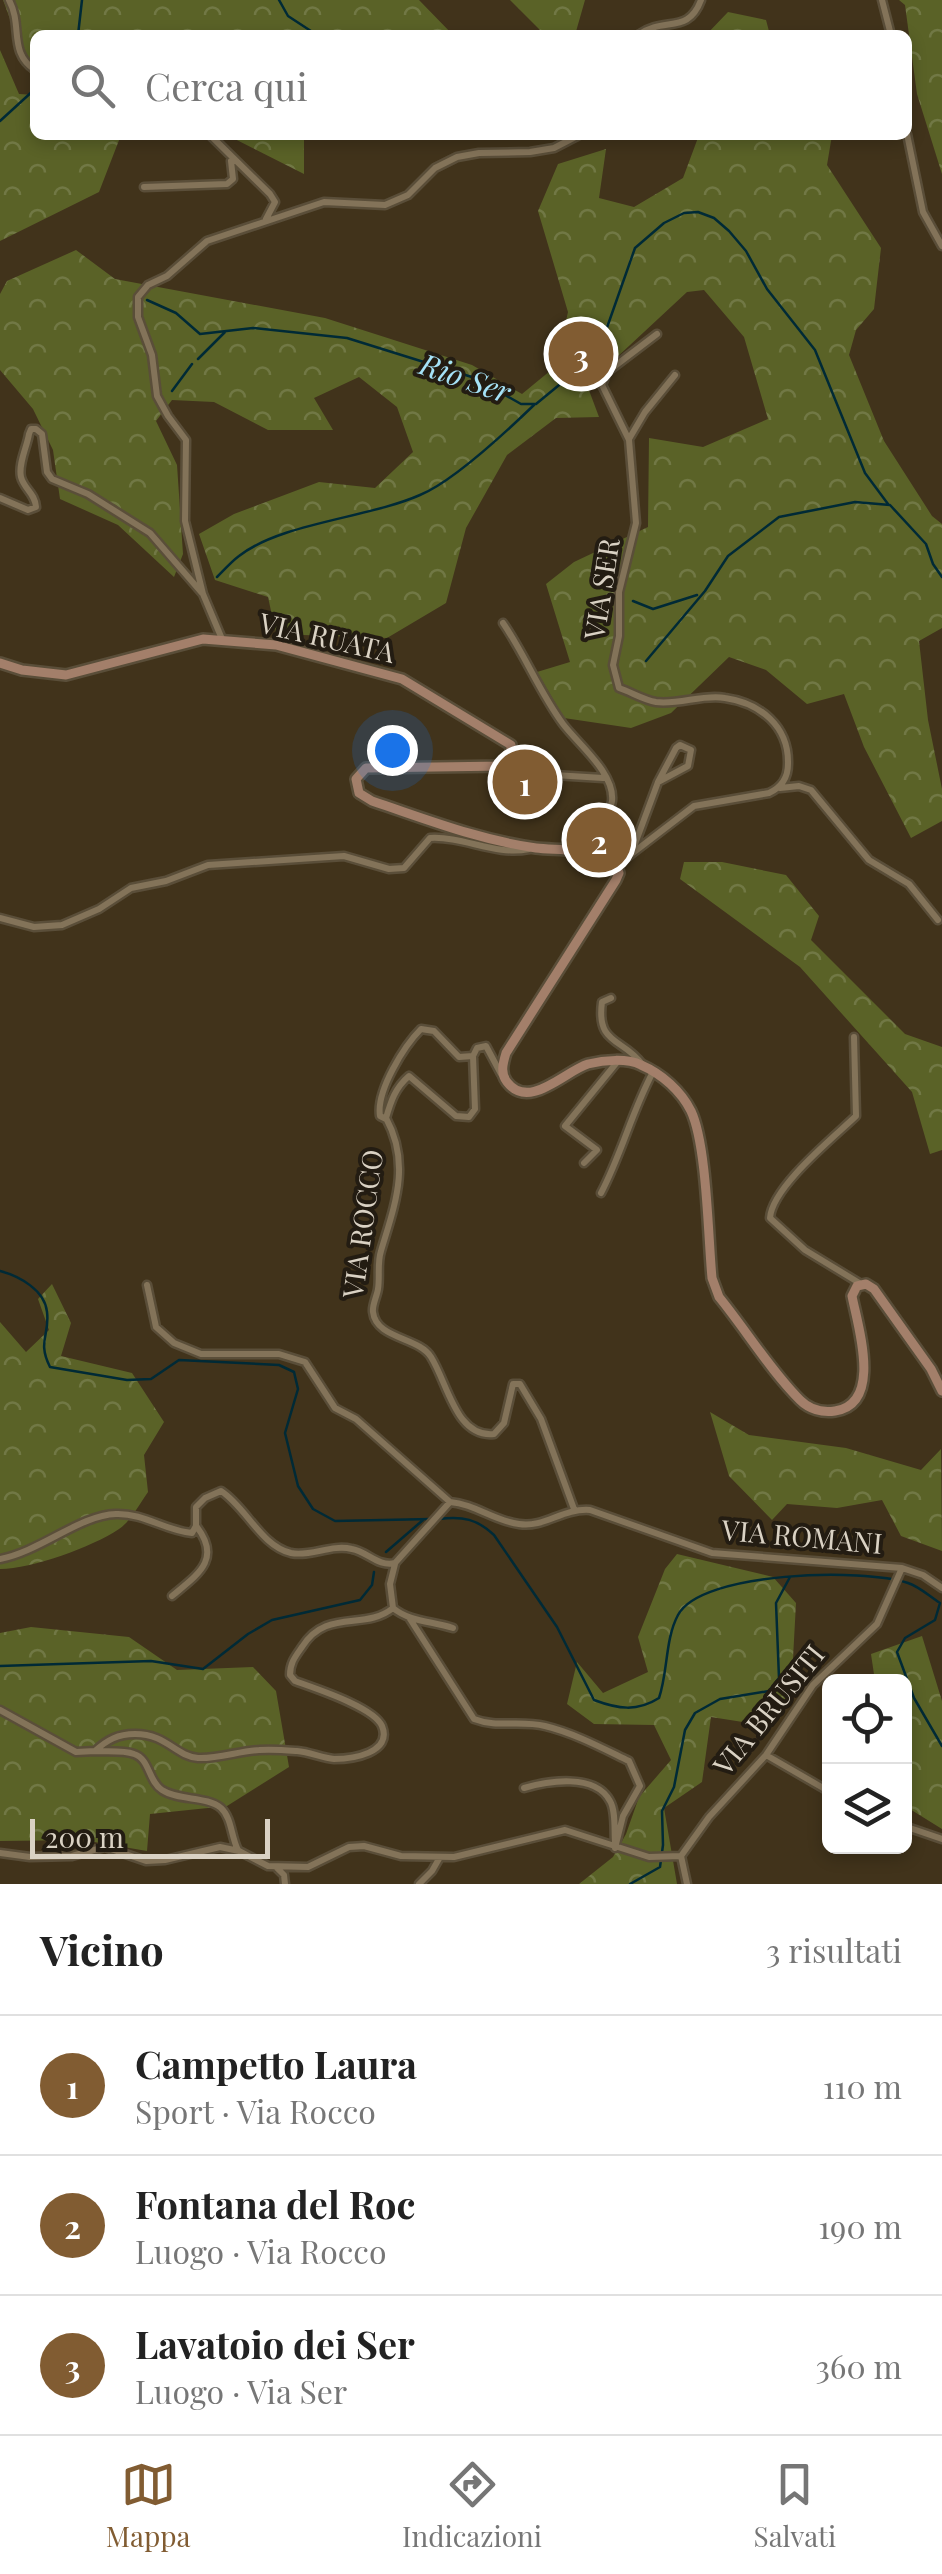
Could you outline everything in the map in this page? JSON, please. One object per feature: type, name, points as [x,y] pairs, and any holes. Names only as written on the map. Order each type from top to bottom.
[{"type":"street","points":[[9,0],[18,22],[19,55],[30,65]]},
{"type":"street","points":[[647,30],[687,21],[695,16],[701,0]]},
{"type":"street","points":[[882,0],[890,30]]},
{"type":"street","points":[[214,140],[260,182],[274,202],[270,216],[262,222]]},
{"type":"street","points":[[222,639],[203,594],[185,521],[186,440],[158,396],[152,356],[138,317],[138,297],[206,241],[324,202],[386,205],[408,196],[435,168],[457,157],[530,152],[554,148],[569,140]]},
{"type":"street","points":[[908,140],[924,212],[942,246]]},
{"type":"street","points":[[144,187],[227,184],[233,179],[234,169],[228,155]]},
{"type":"street","name":"VIA SER","points":[[656,334],[608,372],[602,385],[629,440],[636,523],[619,592],[618,636],[612,665],[620,688],[654,702],[723,697],[758,708],[782,732],[788,752],[788,774],[779,788]]},
{"type":"street","points":[[629,440],[644,412],[675,375]]},
{"type":"street","points":[[0,498],[28,510],[36,507],[36,500],[21,479],[21,469],[29,434],[36,429],[42,434],[47,472],[52,479],[88,494],[150,533],[203,594]]},
{"type":"street","points":[[502,623],[560,720],[608,782],[612,801],[609,812],[575,852]]},
{"type":"street","name":"VIA RUATA","points":[[0,663],[66,675],[183,642],[222,639],[276,645],[402,680],[511,745]]},
{"type":"street","points":[[511,745],[528,770],[567,777],[600,776],[608,782]]},
{"type":"street","points":[[511,745],[511,759],[504,766],[366,768],[359,773],[356,786],[358,793],[372,800],[445,826],[495,841],[611,859],[617,865],[616,880],[506,1053],[503,1075],[508,1084],[536,1092],[590,1063],[618,1061],[643,1066],[666,1080],[690,1110],[698,1135],[712,1278],[719,1297],[801,1401],[822,1412],[844,1410],[859,1395],[864,1384],[864,1362],[852,1296],[858,1286],[866,1284],[874,1289],[931,1369],[942,1391]]},
{"type":"street","points":[[632,853],[658,782],[676,748],[680,745],[691,750],[688,766],[658,782]]},
{"type":"street","points":[[617,865],[694,806],[799,786],[811,790],[869,860],[909,884],[938,920]]},
{"type":"street","points":[[0,918],[34,927],[62,925],[99,910],[131,888],[166,881],[208,865],[344,856],[404,868],[430,838],[444,837],[515,852],[535,848]]},
{"type":"street","points":[[611,998],[600,1007],[608,1038],[636,1056],[643,1066]]},
{"type":"street","name":"VIA ROCCO","points":[[473,1056],[459,1057],[434,1031],[421,1029],[393,1068],[379,1108],[380,1116],[399,1143],[398,1182],[392,1223],[379,1254],[373,1312],[379,1326],[429,1352],[467,1427],[480,1436],[494,1434],[504,1423],[513,1384],[520,1384],[541,1420],[574,1509]]},
{"type":"street","points":[[854,1037],[856,1116],[799,1172],[770,1209],[770,1218],[805,1250],[862,1285]]},
{"type":"street","name":"VIA ROCCO","points":[[386,1120],[392,1098],[409,1076],[456,1116],[469,1117],[475,1109],[473,1056],[478,1048],[486,1046],[508,1084]]},
{"type":"street","points":[[584,1163],[596,1150],[565,1126],[618,1061]]},
{"type":"street","points":[[601,1193],[616,1166],[634,1106],[653,1072]]},
{"type":"street","points":[[147,1285],[156,1326],[174,1342],[201,1354],[279,1354],[305,1362],[335,1408],[356,1419],[450,1502],[521,1525],[540,1523],[574,1509]]},
{"type":"street","points":[[0,1559],[44,1544],[96,1516],[140,1516],[186,1534],[195,1532],[196,1506],[222,1491],[269,1540],[285,1551],[300,1553],[342,1547],[361,1551],[380,1563],[395,1563]]},
{"type":"street","points":[[450,1502],[395,1563],[390,1584],[393,1608],[410,1619],[474,1719],[492,1726],[511,1721],[546,1726],[628,1761],[640,1786],[622,1816],[615,1848]]},
{"type":"street","name":"VIA ROMANI","points":[[574,1509],[632,1523],[712,1552],[902,1570],[923,1575],[942,1588]]},
{"type":"street","points":[[172,1596],[200,1572],[208,1558],[208,1545],[196,1526]]},
{"type":"street","name":"VIA BRUSITI","points":[[681,1856],[709,1817],[766,1755],[812,1686],[877,1624],[902,1570]]},
{"type":"street","points":[[95,1751],[122,1734],[140,1734],[154,1735],[196,1758],[259,1750],[303,1752],[330,1759],[371,1752],[384,1735],[378,1719],[346,1700],[295,1680],[290,1675],[290,1665],[308,1636],[318,1628],[377,1617],[393,1608]]},
{"type":"street","points":[[410,1619],[453,1628]]},
{"type":"street","points":[[0,1710],[76,1752],[132,1752],[142,1758],[158,1788],[175,1796],[217,1804],[228,1816],[232,1840],[239,1852]]},
{"type":"street","points":[[766,1755],[822,1787]]},
{"type":"street","points":[[524,1788],[551,1780],[581,1783],[603,1792],[612,1804],[615,1848]]},
{"type":"street","points":[[912,1829],[942,1839]]},
{"type":"street","points":[[0,1853],[72,1856],[105,1847],[146,1860],[165,1860],[220,1847],[276,1867],[308,1868],[349,1848],[364,1846],[401,1856],[454,1857],[565,1830],[650,1857],[681,1856],[686,1884]]},
{"type":"street","points":[[420,1884],[440,1857]]},
{"type":"street","points":[[276,1867],[284,1875],[285,1884]]},
{"type":"green space","points":[[3,0],[419,0],[448,30],[30,30],[30,74]]},
{"type":"green space","points":[[510,0],[585,0],[576,30],[540,30]]},
{"type":"green space","points":[[899,0],[942,0],[942,174],[917,94],[912,30],[908,30],[905,5]]},
{"type":"green space","points":[[728,12],[766,20],[769,30],[711,30]]},
{"type":"green space","points":[[0,50],[19,94],[30,95],[30,140],[119,140],[99,192],[0,241]]},
{"type":"green space","points":[[237,140],[304,140],[304,174]]},
{"type":"green space","points":[[697,140],[831,140],[827,165],[881,248],[874,309],[856,330],[849,355],[884,441],[932,516],[942,524],[942,628],[919,641],[928,720],[942,789],[942,821],[911,838],[864,747],[844,694],[807,704],[766,670],[729,657],[671,713],[631,728],[564,718],[537,672],[570,662],[546,584],[574,562],[648,527],[649,438],[703,447],[768,419],[744,337],[704,290],[687,292],[587,385],[599,417],[556,418],[507,455],[466,528],[446,603],[387,638],[276,634],[268,597],[215,580],[199,534],[234,514],[319,482],[375,488],[413,452],[397,407],[359,377],[314,398],[333,430],[268,430],[214,402],[172,400],[156,421],[177,465],[183,554],[174,577],[118,525],[60,499],[53,450],[33,409],[0,370],[0,294],[7,281],[76,250],[115,279],[325,318],[472,365],[522,394],[556,366],[568,312],[538,211],[558,164],[606,149],[599,198],[634,207],[683,178]]},
{"type":"green space","points":[[512,772],[540,775],[538,791],[511,788]]},
{"type":"green space","points":[[684,862],[722,862],[786,875],[819,916],[811,940],[905,1034],[942,1047],[942,1150],[930,1154],[912,1092],[800,967],[680,879]]},
{"type":"green space","points":[[52,1284],[71,1323],[61,1356],[132,1373],[164,1422],[144,1455],[148,1492],[123,1526],[61,1556],[0,1569],[0,1322],[26,1352],[49,1330],[38,1299]]},
{"type":"green space","points":[[710,1412],[749,1435],[846,1448],[921,1470],[941,1449],[942,1551],[901,1536],[882,1500],[837,1508],[787,1504],[772,1520],[729,1476]]},
{"type":"green space","points":[[677,1554],[773,1577],[796,1603],[791,1695],[762,1725],[711,1717],[702,1782],[664,1808],[677,1884],[579,1884],[613,1857],[639,1797],[671,1760],[654,1725],[594,1724],[567,1704],[577,1662],[603,1693],[648,1672],[638,1637],[665,1569]]},
{"type":"green space","points":[[31,1627],[129,1637],[177,1670],[253,1667],[276,1691],[289,1767],[227,1806],[150,1814],[147,1851],[83,1840],[0,1841],[0,1633]]},
{"type":"green space","points":[[922,1636],[942,1701],[942,1829],[912,1810],[912,1674],[874,1674],[871,1654]]},
{"type":"waterway","points":[[79,30],[82,0]]},
{"type":"waterway","points":[[279,0],[288,16],[309,30]]},
{"type":"waterway","points":[[0,121],[30,94]]},
{"type":"waterway","name":"Rio Ser","points":[[147,300],[176,313],[200,334],[253,328],[347,338],[475,378],[521,404],[536,404],[598,353],[635,248],[664,223],[684,213],[698,212],[714,218],[746,251],[767,289],[815,350],[865,473],[888,504]]},
{"type":"waterway","points":[[198,359],[225,332]]},
{"type":"waterway","points":[[172,391],[192,364]]},
{"type":"waterway","points":[[217,577],[239,556],[278,536],[399,503],[434,488],[480,454],[534,405]]},
{"type":"waterway","name":"Rio Ser","points":[[646,661],[705,591],[728,556],[779,517],[855,502],[890,505],[926,544],[942,577]]},
{"type":"waterway","name":"Rio Ser","points":[[633,601],[653,609],[697,595]]},
{"type":"waterway","points":[[0,1271],[23,1280],[45,1304],[44,1351],[50,1367],[127,1380],[151,1379],[179,1360],[279,1365],[294,1372],[298,1389],[285,1433],[298,1486],[313,1509],[335,1521],[431,1519]]},
{"type":"waterway","points":[[439,1519],[469,1520],[494,1535],[557,1627],[594,1700],[619,1707],[635,1707],[659,1698],[678,1615],[693,1600],[717,1589],[822,1575],[886,1578],[912,1585],[940,1603],[935,1620],[905,1638],[897,1652],[914,1698],[942,1746]]},
{"type":"waterway","points":[[386,1552],[423,1520]]},
{"type":"waterway","points":[[0,1666],[151,1661],[203,1669],[272,1620],[360,1600],[372,1585],[374,1572]]},
{"type":"waterway","points":[[630,1884],[660,1867],[662,1811],[674,1787],[685,1730],[695,1713],[720,1699],[769,1691],[779,1678],[776,1603],[790,1577]]},
{"type":"place","name":"Lavatoio dei Ser","points":[[581,354]]},
{"type":"place","name":"Campetto Laura","points":[[525,782]]},
{"type":"place","name":"Fontana del Roc","points":[[599,840]]}]
